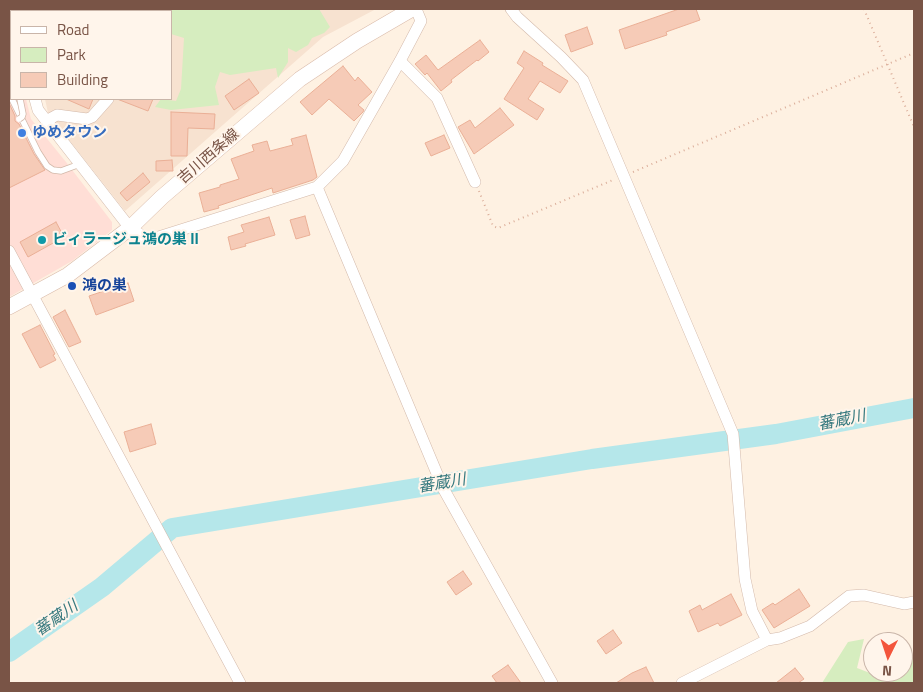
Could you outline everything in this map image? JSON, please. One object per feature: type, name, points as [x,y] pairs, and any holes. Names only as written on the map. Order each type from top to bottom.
[{"type":"main road","name":"吉川西条線","points":[[9,307],[68,275],[130,228],[162,197],[300,79],[357,41],[412,9]]},
{"type":"street","points":[[36,100],[38,110],[46,121],[130,228],[149,240],[317,187],[343,161],[400,61],[422,21],[416,9]]},
{"type":"street","points":[[511,9],[517,17],[562,57],[583,80],[734,439],[745,579],[752,611],[767,640]]},
{"type":"street","points":[[400,61],[437,98],[475,182]]},
{"type":"street","points":[[46,121],[57,115],[92,117],[107,100]]},
{"type":"street","points":[[317,187],[441,484],[552,683]]},
{"type":"street","points":[[9,251],[240,683]]},
{"type":"street","points":[[682,683],[767,640],[780,638],[810,626],[848,596],[864,595],[904,604],[914,602]]},
{"type":"lane","points":[[13,100],[38,152],[47,166],[53,170],[62,171],[80,164]]},
{"type":"lane","points":[[20,100],[23,114],[20,119]]},
{"type":"path","points":[[864,9],[914,127]]},
{"type":"path","points":[[475,182],[493,226],[498,228],[914,53]]},
{"type":"shaded area","points":[[376,9],[323,37],[125,211],[48,113],[45,100],[172,100],[172,10],[27,10]]},
{"type":"shaded area","points":[[9,11],[10,100],[26,100],[31,119],[112,222],[112,230],[72,261],[9,297]]},
{"type":"green space","points":[[319,9],[330,27],[324,33],[312,38],[308,45],[296,52],[288,48],[288,62],[278,78],[276,68],[230,75],[220,72],[215,87],[219,105],[171,110],[155,107],[160,100],[176,101],[181,89],[184,38],[172,34],[172,10],[160,10]]},
{"type":"green space","points":[[863,639],[857,668],[863,670],[863,682],[913,682],[914,650],[914,683],[822,683],[848,642]]},
{"type":"building","points":[[679,9],[696,9],[700,20],[666,32],[667,35],[625,49],[619,30]]},
{"type":"building","points":[[587,27],[593,44],[571,52],[565,35]]},
{"type":"building","points":[[480,40],[489,52],[451,80],[452,82],[441,91],[427,73],[425,75],[415,64],[426,55],[438,70]]},
{"type":"building","points":[[524,51],[568,81],[560,93],[540,81],[528,99],[544,109],[537,120],[504,99],[524,68],[517,63]]},
{"type":"building","points":[[343,66],[355,81],[358,77],[372,92],[358,105],[364,110],[363,112],[354,121],[329,99],[312,115],[300,102]]},
{"type":"building","points":[[249,79],[259,93],[234,110],[225,96]]},
{"type":"building","points":[[68,100],[93,100],[89,109]]},
{"type":"building","points":[[120,100],[153,100],[148,111]]},
{"type":"building","name":"ゆめタウン","points":[[9,103],[15,116],[15,121],[19,124],[34,154],[45,170],[9,188]]},
{"type":"building","points":[[500,108],[514,125],[474,154],[458,127],[470,120],[475,128]]},
{"type":"building","points":[[171,112],[215,114],[214,129],[188,128],[187,156],[171,156]]},
{"type":"building","points":[[306,135],[317,177],[273,193],[272,188],[204,212],[199,193],[239,179],[231,159],[254,151],[252,145],[267,141],[270,151],[293,145],[291,139]]},
{"type":"building","points":[[444,135],[450,148],[431,156],[425,143]]},
{"type":"building","points":[[172,160],[173,171],[156,171],[156,161]]},
{"type":"building","points":[[143,173],[150,182],[127,201],[120,193]]},
{"type":"building","points":[[305,216],[310,235],[296,239],[290,220]]},
{"type":"building","points":[[269,217],[275,235],[231,250],[228,237],[244,232],[241,225]]},
{"type":"building","name":"ビィラージュ鴻の巣 II","points":[[56,222],[64,237],[28,257],[20,242]]},
{"type":"building","points":[[128,283],[134,301],[96,315],[89,296]]},
{"type":"building","points":[[65,310],[81,342],[69,347],[53,317]]},
{"type":"building","points":[[40,325],[55,354],[53,355],[56,360],[40,368],[22,334]]},
{"type":"building","points":[[151,424],[156,444],[130,452],[124,432]]},
{"type":"building","points":[[463,571],[472,584],[456,595],[447,582]]},
{"type":"building","points":[[799,589],[810,606],[774,628],[762,610],[773,603],[775,605]]},
{"type":"building","points":[[731,594],[742,615],[720,626],[718,623],[698,632],[689,611],[700,605],[702,610]]},
{"type":"building","points":[[613,630],[622,643],[606,654],[597,641]]},
{"type":"building","points":[[508,665],[521,683],[497,683],[492,676]]},
{"type":"building","points":[[646,667],[654,683],[616,683],[632,673]]},
{"type":"building","points":[[795,668],[804,679],[798,683],[776,683]]},
{"type":"waterway","name":"蕃蔵川","points":[[9,652],[102,587],[172,528],[592,459],[776,434],[914,408]]},
{"type":"place","name":"ゆめタウン","points":[[22,133]]},
{"type":"place","name":"ビィラージュ鴻の巣 II","points":[[42,240]]},
{"type":"place","name":"鴻の巣","points":[[72,286]]}]
